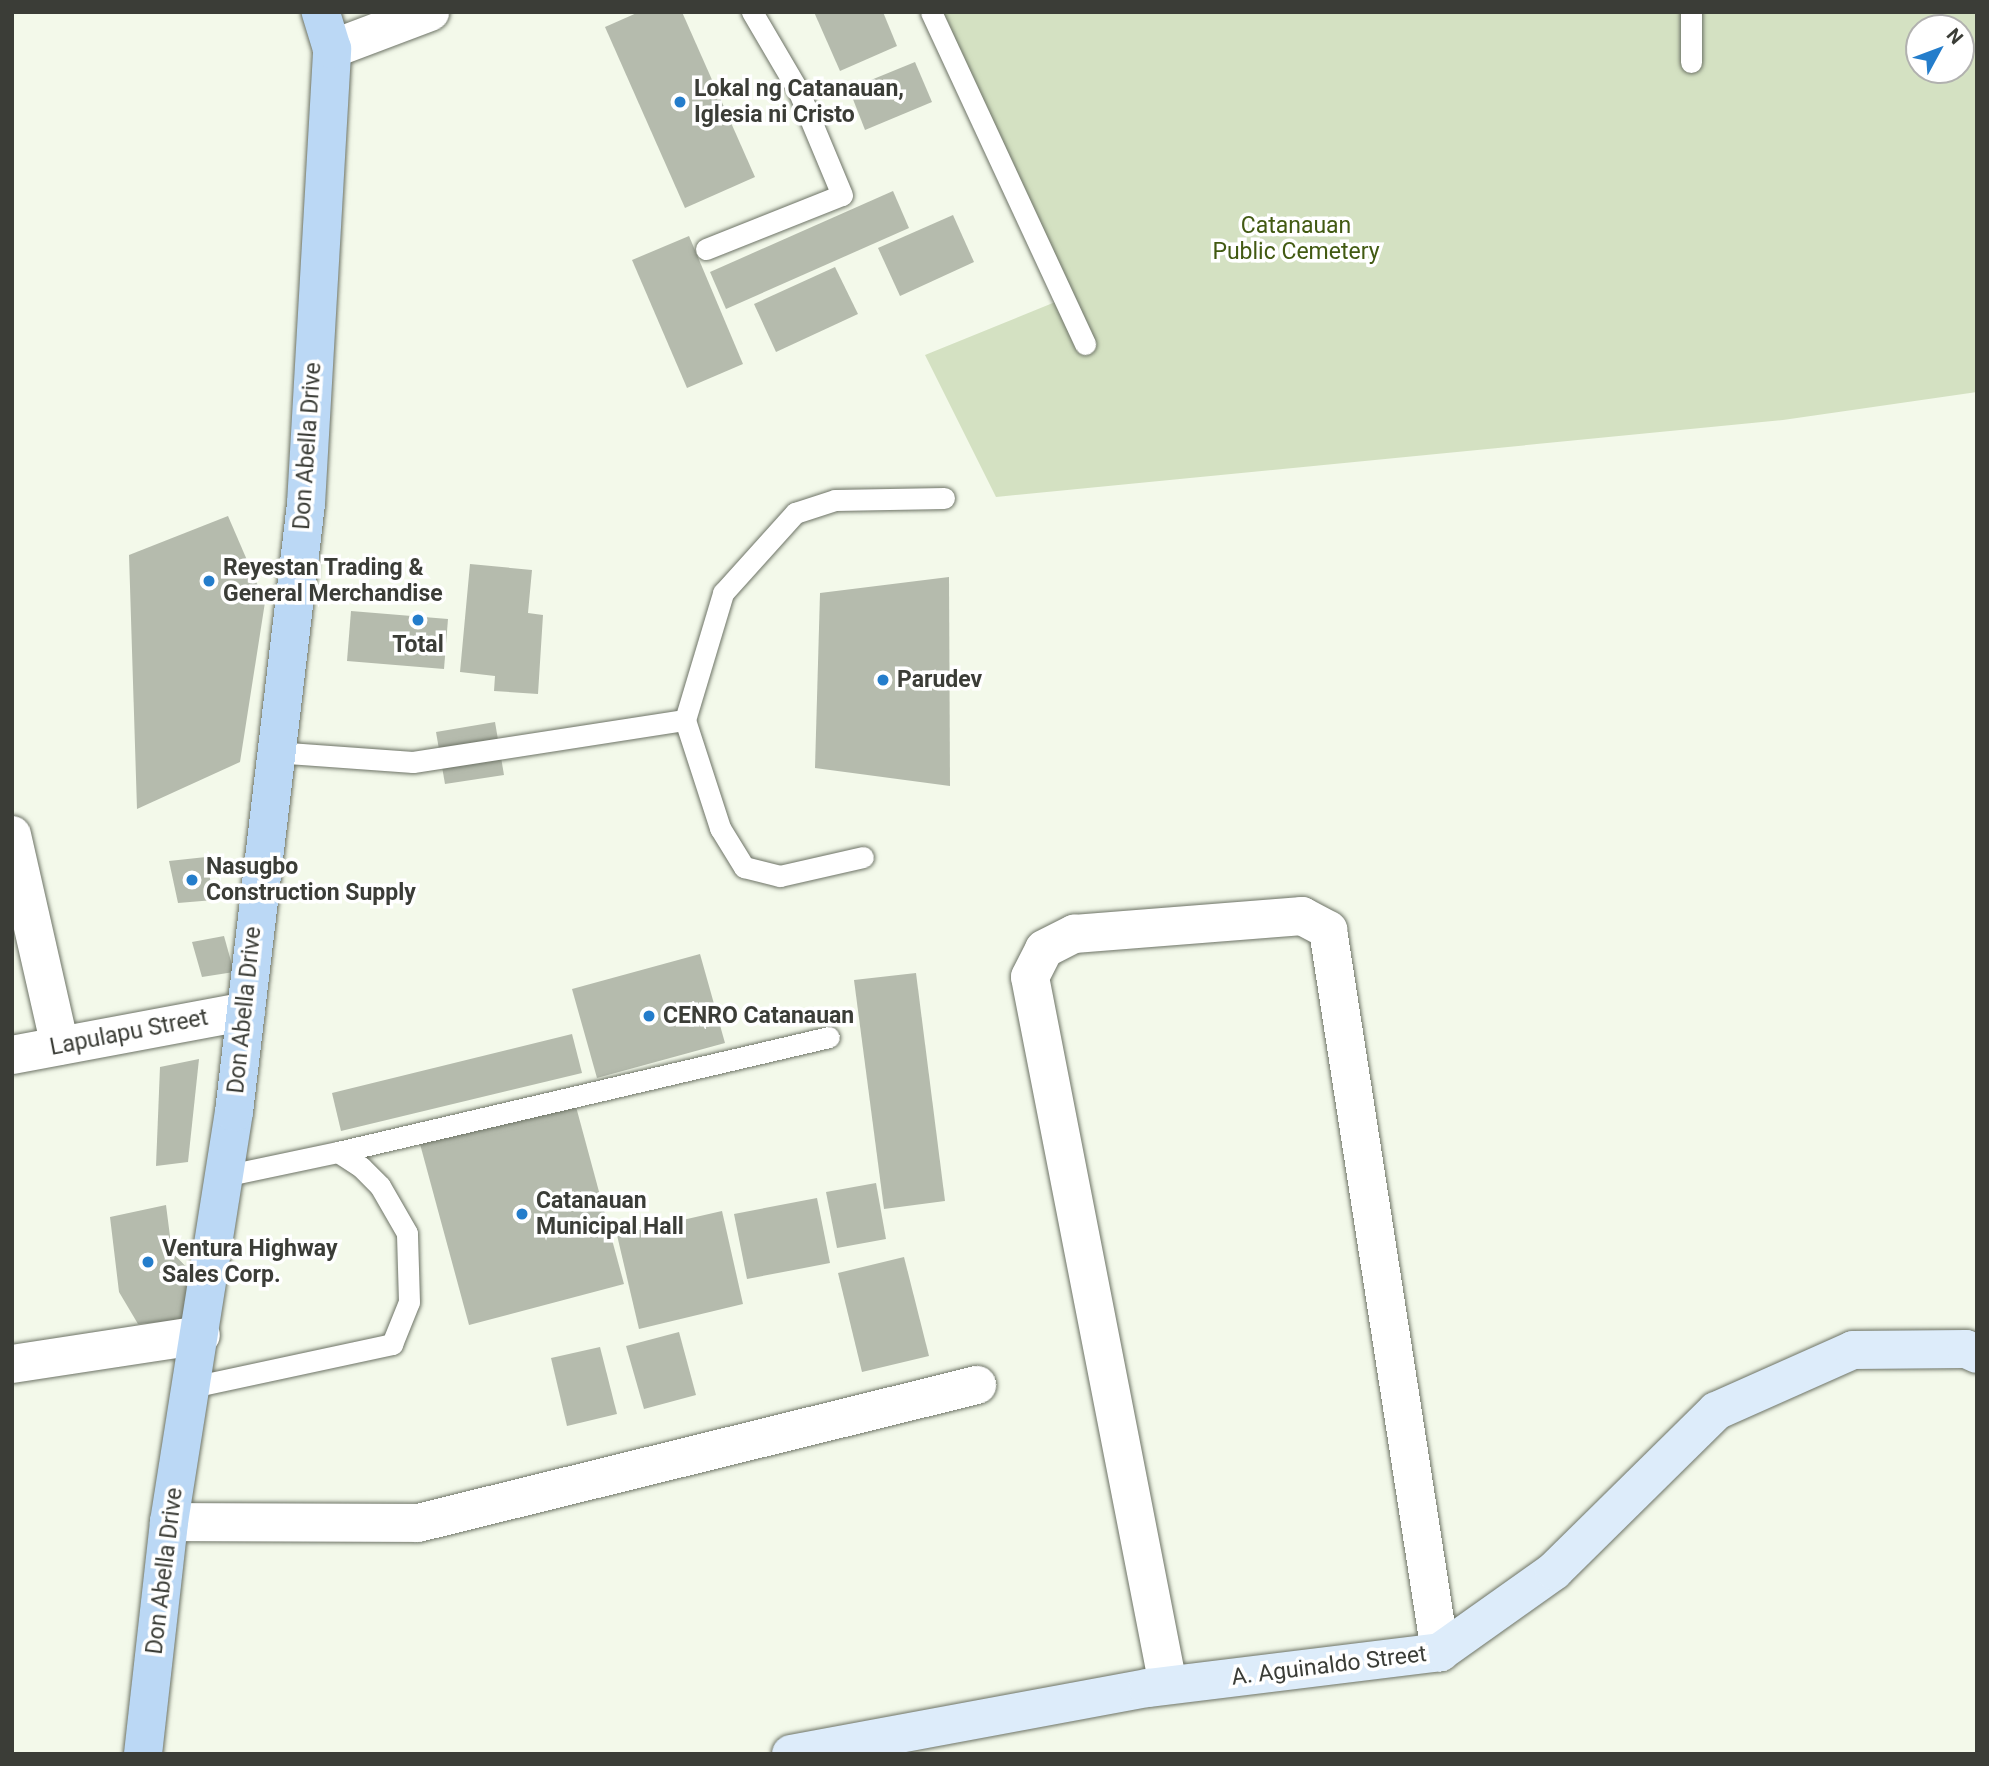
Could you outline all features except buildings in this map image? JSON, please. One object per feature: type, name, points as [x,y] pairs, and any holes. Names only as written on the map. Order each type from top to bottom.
[{"type":"main road","name":"Don Abella Drive","points":[[143,1754],[169,1522],[201,1335],[246,1011],[274,752],[306,504],[332,49],[321,12]]},
{"type":"main road","name":"A. Aguinaldo Street","points":[[791,1754],[1168,1685],[1440,1652],[1554,1571],[1716,1411],[1853,1350],[1966,1349],[1977,1354]]},
{"type":"street","points":[[332,49],[430,12]]},
{"type":"street","points":[[12,835],[60,1046]]},
{"type":"street","points":[[1168,1685],[1030,977],[1044,949],[1074,934],[1302,916],[1328,930],[1440,1652]]},
{"type":"street","name":"Lapulapu Street","points":[[12,1055],[246,1011]]},
{"type":"street","points":[[12,1364],[201,1335]]},
{"type":"street","points":[[169,1522],[418,1523],[977,1385]]},
{"type":"lane","points":[[706,249],[842,195],[799,92],[752,12]]},
{"type":"lane","points":[[932,12],[1085,344]]},
{"type":"lane","points":[[1691,12],[1691,62]]},
{"type":"lane","points":[[863,858],[780,876],[744,867],[720,828],[685,720],[723,593],[795,513],[835,500],[944,498]]},
{"type":"lane","points":[[274,752],[413,762],[685,720]]},
{"type":"lane","points":[[224,1176],[338,1152],[829,1037]]},
{"type":"lane","points":[[192,1387],[392,1344],[413,1279],[407,1233],[380,1186],[338,1152]]},
{"type":"green space","name":"Catanauan Public Cemetery","points":[[931,12],[1977,12],[1977,392],[1783,420],[996,497],[925,355],[1070,296]]},
{"type":"place","name":"Lokal ng Catanauan, Iglesia ni Cristo","points":[[680,102]]},
{"type":"place","name":"Reyestan Trading & General Merchandise","points":[[209,581]]},
{"type":"place","name":"Total","points":[[418,620]]},
{"type":"place","name":"Parudev","points":[[883,680]]},
{"type":"place","name":"Nasugbo Construction Supply","points":[[192,880]]},
{"type":"place","name":"CENRO Catanauan","points":[[649,1016]]},
{"type":"place","name":"Catanauan Municipal Hall","points":[[522,1214]]},
{"type":"place","name":"Ventura Highway Sales Corp.","points":[[148,1262]]}]
